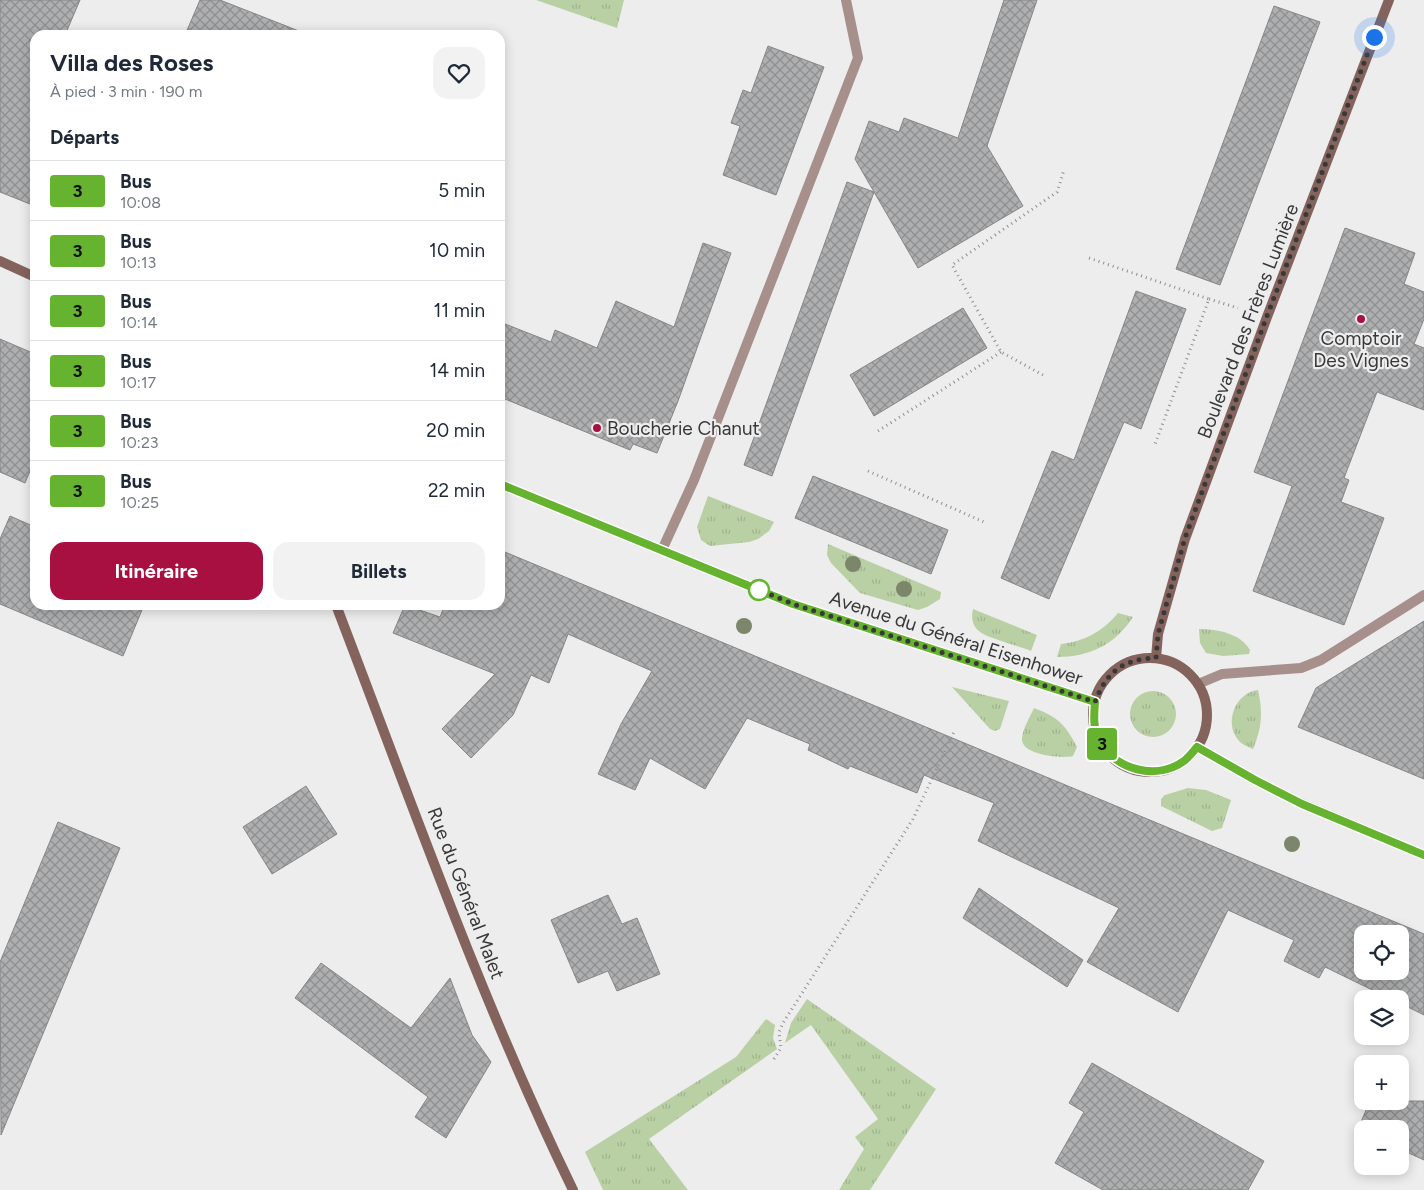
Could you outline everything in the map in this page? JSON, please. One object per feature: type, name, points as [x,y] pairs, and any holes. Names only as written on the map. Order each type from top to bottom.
[{"type":"main road","name":"Boulevard des Frères Lumière","points":[[1156,658],[1158,634],[1185,538],[1267,316],[1389,0]]},
{"type":"main road","points":[[0,261],[30,275]]},
{"type":"main road","name":"Avenue du Général Eisenhower","points":[[505,486],[793,604],[1095,702]]},
{"type":"main road","name":"Rue du Général Malet","points":[[338,610],[475,967],[542,1128],[573,1190]]},
{"type":"main road","name":"Avenue du Général Eisenhower","points":[[1140,658],[1156,658],[1173,662],[1187,671],[1198,684],[1205,699],[1207,716],[1205,732],[1197,747],[1183,761],[1166,770],[1146,772],[1127,767],[1111,756],[1099,740],[1094,721],[1095,702],[1101,686],[1111,673],[1124,664],[1140,658]]},
{"type":"main road","points":[[1197,747],[1302,804],[1424,855]]},
{"type":"street","points":[[662,550],[694,480],[858,58],[846,0]]},
{"type":"street","points":[[1198,684],[1222,674],[1301,668],[1321,660],[1424,595]]},
{"type":"path","points":[[1043,375],[1001,352],[952,264],[1057,192],[1064,170]]},
{"type":"path","points":[[1089,258],[1238,308]]},
{"type":"path","points":[[1154,448],[1209,299]]},
{"type":"path","points":[[878,431],[1001,352]]},
{"type":"path","points":[[868,471],[984,522]]},
{"type":"path","points":[[774,1059],[781,1048],[779,1032],[783,1023],[913,819],[955,730]]},
{"type":"green space","points":[[536,0],[624,0],[617,28]]},
{"type":"green space","points":[[708,496],[774,522],[769,531],[758,539],[749,542],[710,546],[701,540],[697,527]]},
{"type":"green space","points":[[828,544],[941,592],[940,599],[918,610],[860,593],[831,563],[827,555]]},
{"type":"green space","points":[[973,609],[1037,635],[1031,651],[983,634],[973,621]]},
{"type":"green space","points":[[1118,613],[1133,617],[1126,627],[1109,642],[1100,648],[1080,655],[1057,657],[1061,644],[1085,638],[1106,625]]},
{"type":"green space","points":[[1199,629],[1220,631],[1234,636],[1246,644],[1250,650],[1249,654],[1223,656],[1206,653],[1200,643]]},
{"type":"green space","points":[[952,687],[1009,701],[1000,729],[995,731],[990,729]]},
{"type":"green space","points":[[1258,690],[1261,720],[1253,749],[1244,745],[1234,734],[1232,718],[1234,710],[1243,697],[1250,692]]},
{"type":"green space","points":[[1153,691],[1166,695],[1172,701],[1176,714],[1172,727],[1166,733],[1153,737],[1140,733],[1134,727],[1130,714],[1134,701],[1140,695]]},
{"type":"green space","points":[[1034,708],[1055,718],[1069,732],[1077,747],[1073,756],[1060,757],[1042,754],[1034,752],[1023,744],[1024,730]]},
{"type":"green space","points":[[1188,788],[1206,790],[1231,800],[1222,828],[1212,831],[1161,806],[1161,799],[1165,795]]},
{"type":"green space","points":[[807,999],[936,1089],[870,1190],[839,1190],[864,1149],[855,1137],[878,1119],[811,1025],[785,1043],[791,1023]]},
{"type":"green space","points":[[766,1019],[775,1025],[773,1038],[777,1049],[649,1139],[688,1190],[603,1190],[585,1152],[736,1057]]},
{"type":"building","points":[[0,0],[80,0],[67,30],[30,30],[30,204],[0,192]]},
{"type":"building","points":[[200,0],[220,0],[296,30],[187,30]]},
{"type":"building","points":[[1004,0],[1037,0],[987,146],[1023,206],[918,268],[855,159],[869,121],[899,132],[904,118],[958,138]]},
{"type":"building","points":[[1274,6],[1320,22],[1220,285],[1176,269]]},
{"type":"building","points":[[768,46],[824,67],[776,195],[723,175],[740,126],[731,123],[743,90],[751,93]]},
{"type":"building","points":[[847,182],[874,192],[772,476],[744,465]]},
{"type":"building","points":[[1345,228],[1415,253],[1404,284],[1424,292],[1424,319],[1414,344],[1424,348],[1424,410],[1377,392],[1344,478],[1349,480],[1341,502],[1384,518],[1344,625],[1253,591],[1292,486],[1254,472]]},
{"type":"building","points":[[703,243],[731,253],[678,401],[657,453],[633,444],[630,450],[505,399],[505,324],[551,342],[555,330],[597,348],[616,301],[674,327]]},
{"type":"building","points":[[1136,291],[1186,309],[1141,429],[1124,422],[1049,599],[1001,578],[1052,451],[1074,460]]},
{"type":"building","points":[[963,308],[987,348],[874,416],[850,375]]},
{"type":"building","points":[[0,339],[30,352],[30,471],[25,483],[0,472]]},
{"type":"building","points":[[813,476],[948,530],[931,574],[795,518]]},
{"type":"building","points":[[10,516],[30,525],[30,610],[142,610],[123,656],[0,604],[0,539]]},
{"type":"building","points":[[505,552],[1402,925],[1354,925],[1354,980],[1409,980],[1409,928],[1424,934],[1424,1015],[1409,1008],[1409,990],[1372,990],[1325,967],[1319,978],[1284,961],[1294,940],[1228,910],[1178,1012],[1087,962],[1119,908],[978,841],[994,803],[924,775],[917,793],[850,766],[848,769],[808,750],[810,744],[747,718],[705,789],[650,758],[635,790],[598,774],[621,724],[652,671],[568,634],[549,683],[531,675],[513,715],[471,758],[442,729],[495,674],[393,633],[403,610],[420,610],[440,617],[443,610],[505,610]]},
{"type":"building","points":[[1424,621],[1424,779],[1298,727],[1316,688]]},
{"type":"building","points":[[306,786],[337,834],[272,874],[243,827]]},
{"type":"building","points":[[58,822],[120,848],[1,1135],[0,962]]},
{"type":"building","points":[[979,888],[1083,960],[1067,987],[963,918]]},
{"type":"building","points":[[608,895],[622,924],[637,918],[660,974],[617,991],[608,971],[578,983],[551,920]]},
{"type":"building","points":[[321,963],[411,1028],[450,978],[472,1035],[491,1062],[446,1138],[415,1117],[428,1097],[295,998]]},
{"type":"building","points":[[1092,1063],[1264,1161],[1248,1190],[1103,1190],[1055,1163],[1084,1112],[1069,1103]]},
{"type":"building","points":[[1409,1101],[1424,1101],[1424,1160],[1409,1153],[1409,1120],[1362,1120],[1366,1110],[1409,1110]]},
{"type":"bus line","name":"3","points":[[505,486],[793,604],[1095,702],[1094,721],[1099,740],[1111,756],[1127,767],[1146,772],[1166,770],[1183,761],[1197,747],[1302,804],[1424,855]]},
{"type":"place","name":"Comptoir Des Vignes","points":[[1361,319]]},
{"type":"place","name":"Boucherie Chanut","points":[[597,428]]},
{"type":"route","points":[[759,590],[757,589],[793,604],[1095,702],[1101,686],[1111,673],[1124,664],[1140,658],[1156,658],[1158,634],[1185,538],[1267,316],[1374,37]]}]
